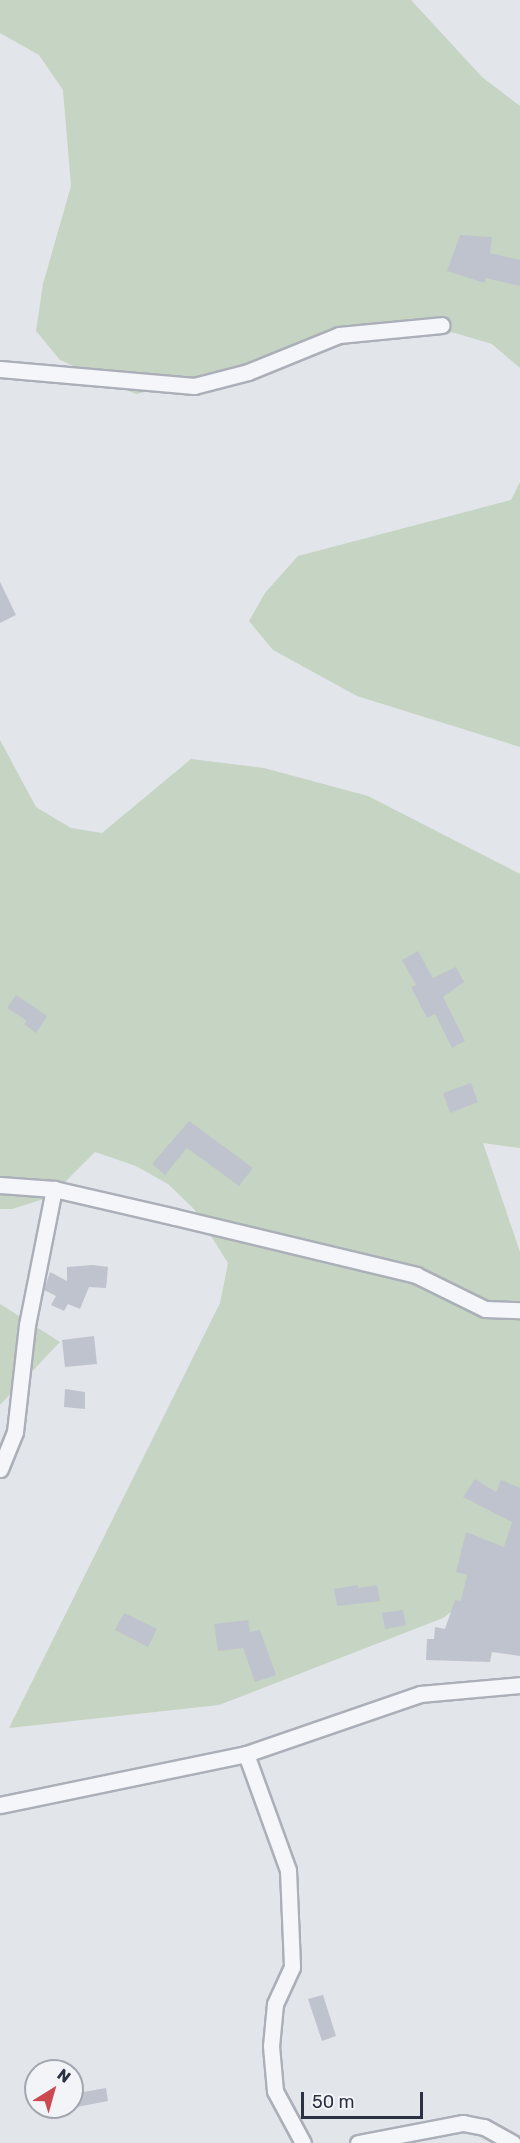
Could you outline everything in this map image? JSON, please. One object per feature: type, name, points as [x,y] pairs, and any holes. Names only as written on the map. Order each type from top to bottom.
[{"type":"street","points":[[0,369],[194,386],[249,372],[339,334],[442,324]]},
{"type":"street","points":[[0,1185],[54,1189],[416,1275],[485,1309],[520,1310]]},
{"type":"street","points":[[0,1469],[15,1432],[27,1325],[54,1189]]},
{"type":"street","points":[[0,1804],[246,1754],[390,1701],[420,1694],[520,1684]]},
{"type":"street","points":[[246,1754],[288,1870],[292,1967],[274,2004],[271,2046],[275,2091],[303,2143]]},
{"type":"street","points":[[358,2143],[463,2123],[484,2127],[513,2143]]},
{"type":"green space","points":[[0,0],[411,0],[482,77],[520,106],[520,368],[492,344],[455,333],[408,326],[321,352],[136,394],[60,360],[36,331],[43,284],[71,186],[63,90],[39,55],[0,33]]},
{"type":"green space","points":[[520,482],[520,747],[357,696],[273,650],[249,621],[265,593],[298,556],[511,500]]},
{"type":"green space","points":[[0,740],[36,807],[71,828],[102,833],[191,759],[264,768],[368,796],[520,874],[520,1148],[483,1143],[520,1252],[520,1551],[511,1566],[443,1618],[219,1705],[9,1728],[220,1303],[228,1263],[194,1209],[168,1184],[136,1166],[95,1152],[50,1197],[12,1209],[0,1209]]},
{"type":"green space","points":[[0,1304],[60,1342],[0,1405]]},
{"type":"building","points":[[460,235],[492,237],[490,253],[520,260],[520,286],[486,278],[485,283],[447,271]]},
{"type":"building","points":[[0,582],[16,615],[0,623]]},
{"type":"building","points":[[418,951],[433,978],[456,967],[464,982],[443,997],[465,1041],[452,1048],[435,1014],[427,1018],[411,987],[416,985],[402,960]]},
{"type":"building","points":[[16,995],[47,1016],[36,1033],[24,1024],[27,1021],[7,1008]]},
{"type":"building","points":[[471,1083],[478,1102],[450,1113],[443,1093]]},
{"type":"building","points":[[189,1121],[253,1168],[239,1186],[187,1148],[165,1175],[152,1164]]},
{"type":"building","points":[[93,1265],[108,1267],[106,1288],[89,1287],[80,1309],[68,1304],[64,1311],[51,1305],[56,1296],[44,1290],[50,1272],[67,1281],[67,1267]]},
{"type":"building","points":[[94,1336],[97,1364],[65,1367],[62,1340]]},
{"type":"building","points":[[65,1389],[85,1392],[85,1409],[64,1407]]},
{"type":"building","points":[[475,1479],[496,1492],[501,1480],[520,1488],[520,1656],[492,1652],[490,1662],[426,1660],[427,1639],[434,1639],[435,1627],[445,1629],[455,1600],[461,1601],[467,1575],[456,1572],[466,1532],[504,1547],[512,1522],[463,1497]]},
{"type":"building","points":[[358,1585],[358,1588],[377,1585],[380,1601],[337,1606],[334,1589]]},
{"type":"building","points":[[403,1610],[406,1625],[385,1629],[382,1613]]},
{"type":"building","points":[[124,1613],[157,1629],[148,1647],[115,1630]]},
{"type":"building","points":[[248,1620],[250,1632],[260,1630],[276,1675],[255,1682],[243,1648],[218,1651],[214,1624]]},
{"type":"building","points":[[323,1995],[336,2036],[322,2041],[308,1999]]},
{"type":"building","points":[[106,2088],[108,2101],[84,2106],[84,2092]]}]
